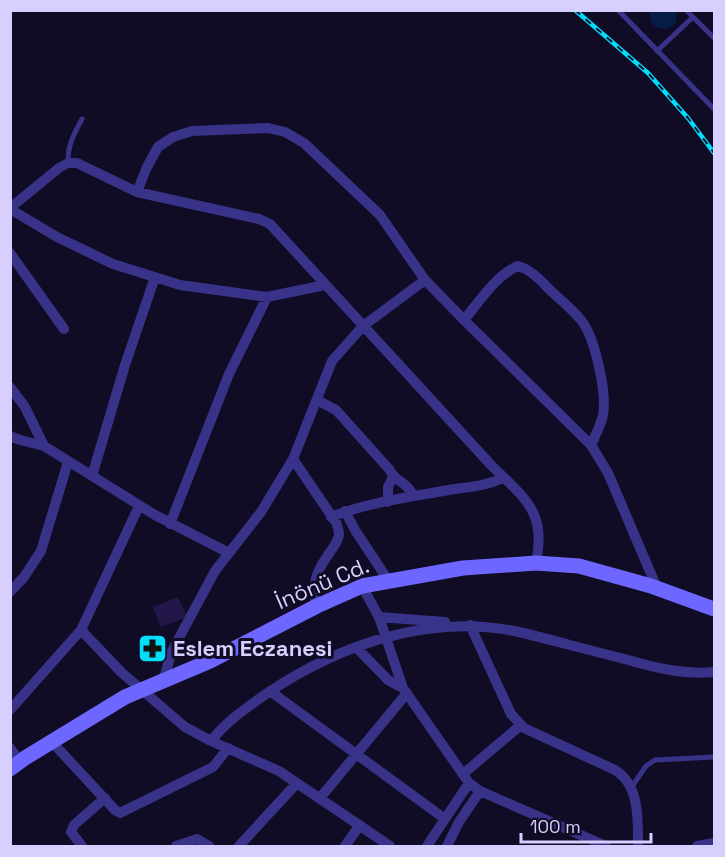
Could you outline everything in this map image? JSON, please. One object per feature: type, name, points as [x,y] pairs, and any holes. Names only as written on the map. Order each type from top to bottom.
[{"type":"street","points":[[138,192],[147,167],[158,147],[173,137],[192,131],[268,128],[285,132],[304,143],[380,216],[425,280],[591,445],[608,473],[657,588]]},
{"type":"street","points":[[325,285],[267,297],[180,285],[113,264],[57,237],[10,209],[41,182],[68,163],[77,164],[138,192],[259,219],[270,224],[529,504],[539,524],[539,550],[536,563]]},
{"type":"street","points":[[10,253],[64,329]]},
{"type":"street","points":[[464,320],[498,281],[510,269],[518,266],[532,272],[561,300],[582,321],[590,337],[597,365],[603,396],[603,415],[591,445]]},
{"type":"street","points":[[92,476],[125,365],[155,277]]},
{"type":"street","points":[[163,681],[171,651],[215,571],[261,512],[293,459],[332,361],[363,326],[425,280]]},
{"type":"street","points":[[170,524],[229,374],[267,297]]},
{"type":"street","points":[[10,387],[25,406],[44,446]]},
{"type":"street","points":[[317,400],[336,410],[389,469],[393,477],[411,491],[412,496]]},
{"type":"street","points":[[10,435],[44,446],[170,524],[229,553]]},
{"type":"street","points":[[293,459],[337,524],[339,534],[322,564],[315,583],[313,596],[317,606]]},
{"type":"street","points":[[10,592],[24,577],[41,551],[68,462]]},
{"type":"street","points":[[388,502],[388,488],[393,477]]},
{"type":"street","points":[[331,517],[345,511],[412,496],[489,485],[503,478]]},
{"type":"street","points":[[10,710],[81,630],[139,506]]},
{"type":"street","points":[[345,511],[388,580]]},
{"type":"street","name":"İnönü Cd.","points":[[15,765],[125,697],[210,661],[317,606],[362,586],[388,580],[463,568],[536,563],[579,566],[657,588],[714,609]]},
{"type":"street","points":[[362,586],[379,617],[405,691],[466,778],[480,791],[606,846]]},
{"type":"street","points":[[379,617],[437,621],[454,626]]},
{"type":"street","points":[[470,625],[511,714],[521,725],[615,770],[625,778],[631,788],[637,814],[638,846]]},
{"type":"street","points":[[211,741],[235,716],[270,691],[316,664],[356,647],[403,633],[454,626],[470,625],[522,633],[671,671],[714,672]]},
{"type":"street","points":[[81,630],[121,672],[176,720],[211,741],[279,771],[390,846]]},
{"type":"street","points":[[356,647],[388,680],[405,691]]},
{"type":"street","points":[[270,691],[445,819]]},
{"type":"street","points":[[320,798],[405,691]]},
{"type":"street","points":[[427,846],[445,819],[466,778],[521,725]]},
{"type":"street","points":[[52,741],[120,813],[213,767],[228,748]]},
{"type":"street","points":[[10,748],[15,765]]},
{"type":"street","points":[[239,846],[297,783]]},
{"type":"street","points":[[447,846],[459,822],[480,791]]},
{"type":"street","points":[[82,846],[71,832],[74,825],[105,798]]},
{"type":"street","points":[[345,846],[360,825]]},
{"type":"street","points":[[176,846],[197,839],[209,846]]},
{"type":"street","points":[[697,846],[714,843]]},
{"type":"lane","points":[[618,10],[714,109]]},
{"type":"lane","points":[[686,10],[714,38]]},
{"type":"lane","points":[[657,51],[693,17]]},
{"type":"lane","points":[[68,163],[68,152],[72,139],[82,119]]},
{"type":"lane","points":[[401,618],[403,633]]},
{"type":"lane","points":[[631,788],[646,766],[655,760],[714,757]]},
{"type":"water","points":[[650,11],[676,11],[676,22],[672,26],[662,29],[651,22]]},
{"type":"building","points":[[178,597],[187,617],[161,627],[153,607]]},
{"type":"railway","points":[[575,10],[648,73],[688,118],[714,153]]},
{"type":"place","name":"Eslem Eczanesi","points":[[152,648]]}]
